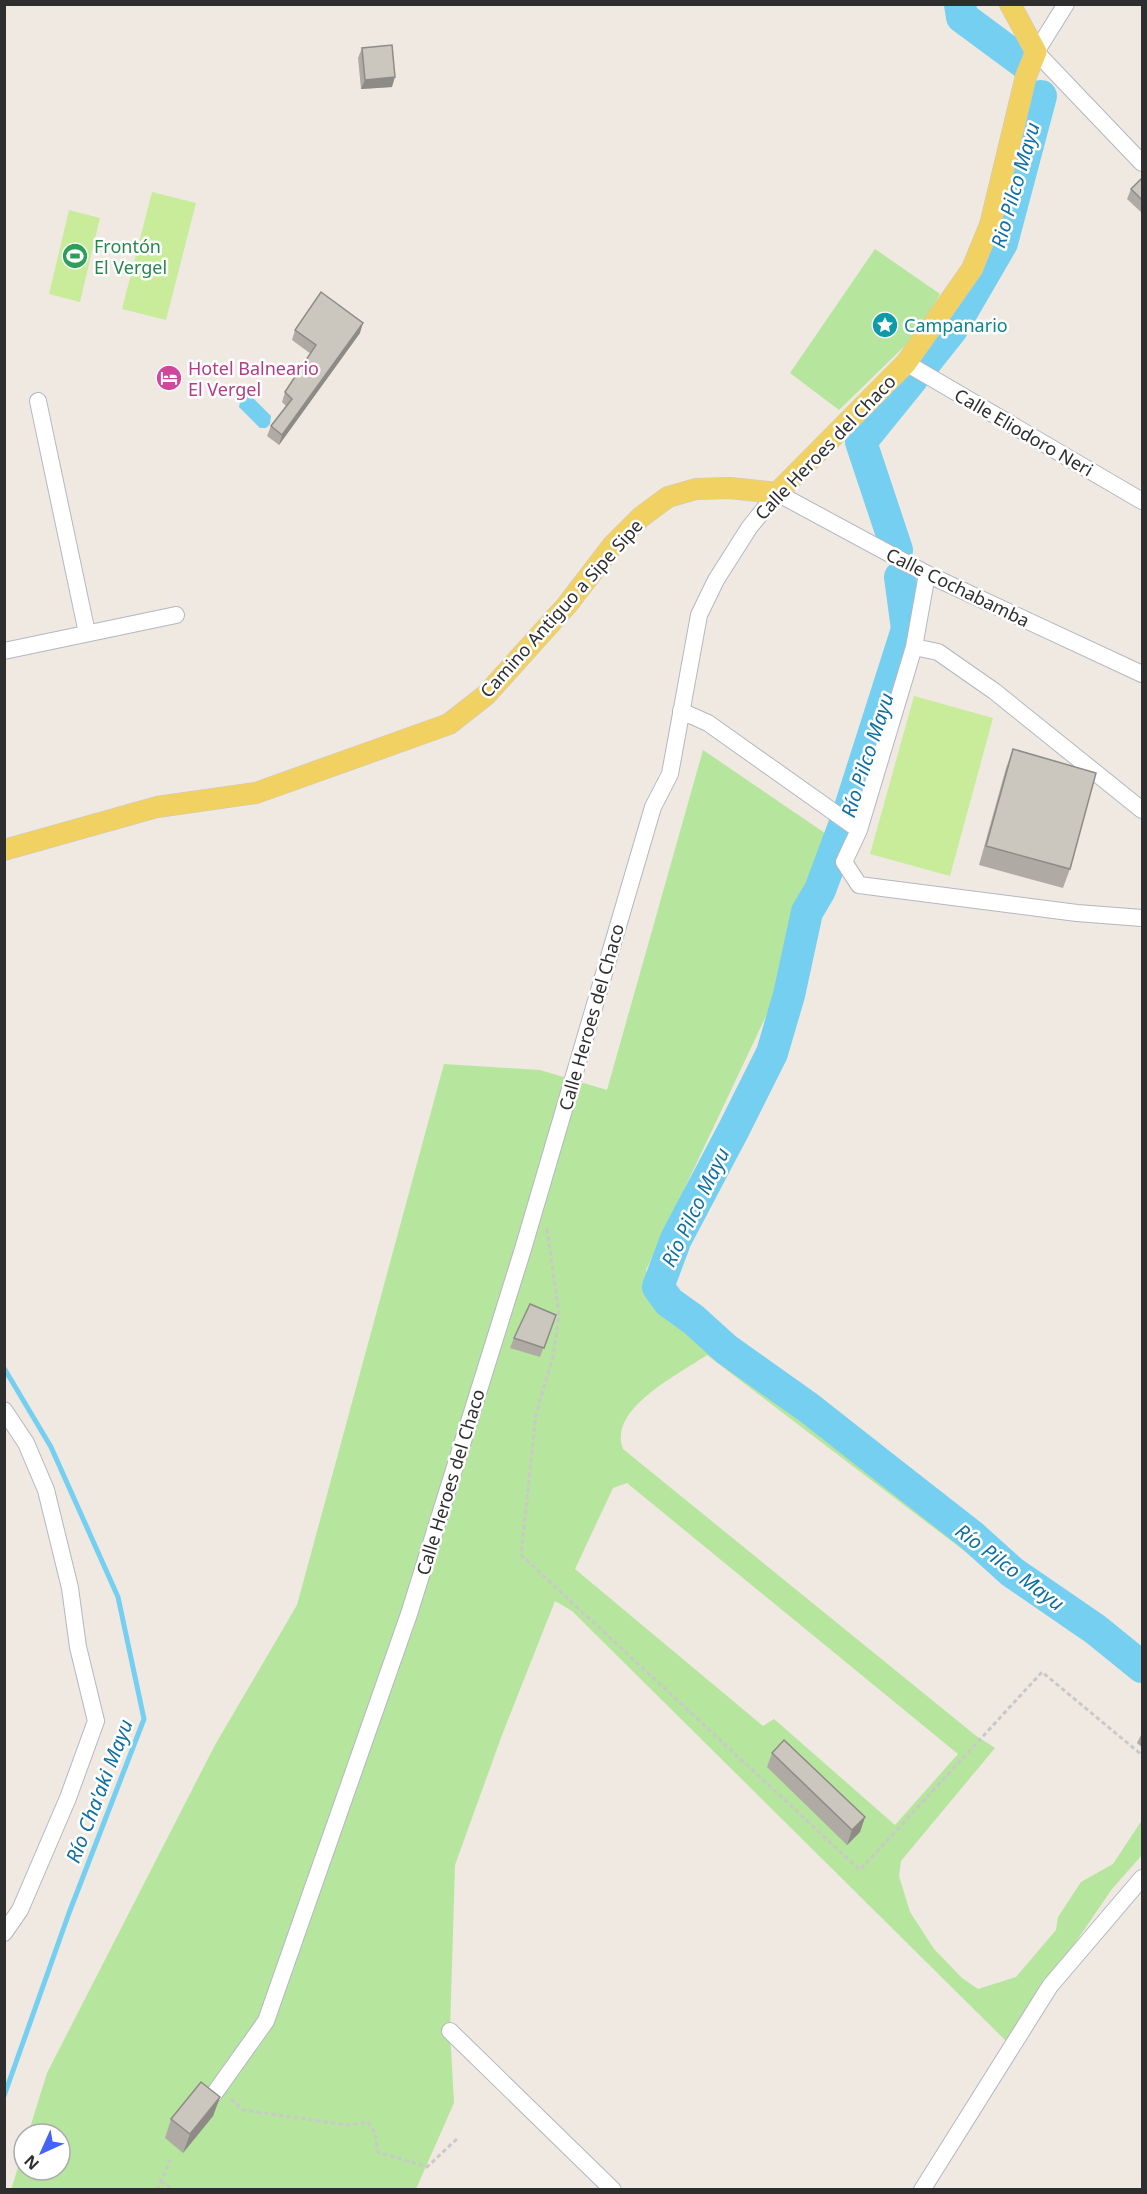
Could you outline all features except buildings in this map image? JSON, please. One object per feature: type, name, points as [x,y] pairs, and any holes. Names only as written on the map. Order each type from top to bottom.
[{"type":"main road","points":[[1010,4],[1036,52]]},
{"type":"main road","name":"Calle Heroes del Chaco","points":[[777,493],[906,363],[972,269],[990,225],[1026,76],[1036,52]]},
{"type":"main road","name":"Camino Antiguo a Sipe Sipe","points":[[4,850],[157,807],[256,793],[448,724],[486,695],[567,605],[613,545],[641,517],[668,497],[696,489],[777,493]]},
{"type":"street","name":"Calle Heroes del Chaco","points":[[1036,52],[1066,4]]},
{"type":"street","points":[[1036,52],[1143,163]]},
{"type":"street","name":"Calle Eliodoro Neri","points":[[906,363],[1143,501]]},
{"type":"street","points":[[38,401],[87,633]]},
{"type":"street","name":"Calle Heroes del Chaco","points":[[216,2091],[266,2021],[409,1614],[523,1249],[652,807],[670,774],[699,615],[716,580],[743,537],[777,493]]},
{"type":"street","name":"Calle Cochabamba","points":[[777,493],[927,574],[1143,674]]},
{"type":"street","points":[[927,574],[914,647],[860,830],[844,862],[859,885],[1077,913],[1143,918]]},
{"type":"street","points":[[4,651],[176,615]]},
{"type":"street","points":[[914,647],[938,652],[994,691],[1143,810]]},
{"type":"street","points":[[681,711],[708,723],[860,830]]},
{"type":"street","points":[[4,1410],[26,1443],[45,1490],[70,1588],[78,1647],[96,1721],[68,1798],[20,1910],[4,1933]]},
{"type":"street","points":[[922,2190],[1050,1986],[1143,1878]]},
{"type":"street","points":[[450,2031],[613,2190]]},
{"type":"path","points":[[546,1224],[560,1314],[553,1357],[536,1414],[520,1555],[860,1870],[1042,1672],[1143,1755]]},
{"type":"path","points":[[216,2091],[243,2110],[347,2125],[368,2122],[375,2133],[378,2152],[427,2167],[459,2137]]},
{"type":"path","points":[[157,2190],[170,2160]]},
{"type":"path","points":[[161,2181],[173,2190]]},
{"type":"green space","points":[[152,192],[196,203],[166,320],[122,309]]},
{"type":"green space","name":"Frontón El Vergel","points":[[69,210],[100,218],[80,302],[49,294]]},
{"type":"green space","points":[[875,249],[940,294],[916,335],[839,410],[790,373]]},
{"type":"green space","points":[[914,696],[993,718],[950,876],[870,854]]},
{"type":"green space","points":[[703,750],[838,842],[767,1014],[646,1270],[650,1285],[726,1349],[809,1408],[971,1535],[1012,1572],[1095,1629],[1072,1633],[707,1355],[655,1389],[631,1411],[624,1423],[621,1436],[623,1449],[975,1735],[995,1748],[901,1861],[899,1876],[910,1912],[934,1949],[962,1978],[978,1989],[1016,1977],[1056,1930],[1058,1917],[1081,1882],[1113,1864],[1142,1820],[1142,1855],[1112,1889],[1007,2042],[572,1611],[555,1601],[502,1735],[455,1865],[450,2031],[454,2103],[416,2189],[11,2190],[13,2182],[72,2182],[72,2122],[32,2122],[47,2073],[215,1745],[297,1605],[444,1064],[540,1070],[607,1090]],"holes":[[[627,1483],[958,1754],[895,1825],[774,1719],[763,1726],[575,1569],[613,1488]]]},
{"type":"water","points":[[250,395],[271,416],[270,424],[266,428],[260,428],[239,407],[241,397]]},
{"type":"waterway","name":"Rio Pilco Mayu","points":[[960,4],[962,17],[1023,62]]},
{"type":"waterway","name":"Rio Pilco Mayu","points":[[925,363],[952,329],[1002,243],[1041,96]]},
{"type":"waterway","name":"Rio Pilco Mayu","points":[[897,550],[861,442],[912,379]]},
{"type":"waterway","name":"Río Pilco Mayu","points":[[900,577],[907,629],[846,820],[820,890],[807,912],[789,995],[772,1053],[676,1239],[658,1287],[669,1302],[694,1320],[726,1349],[809,1408],[971,1535],[1012,1572],[1095,1629],[1142,1667]]},
{"type":"waterway","name":"Río Cha'aki Mayu","points":[[4,1368],[51,1447],[118,1597],[144,1719],[69,1913],[4,2096]]},
{"type":"place","name":"Frontón El Vergel","points":[[75,256]]},
{"type":"place","name":"Campanario","points":[[885,325]]},
{"type":"place","name":"Hotel Balneario El Vergel","points":[[169,378]]}]
